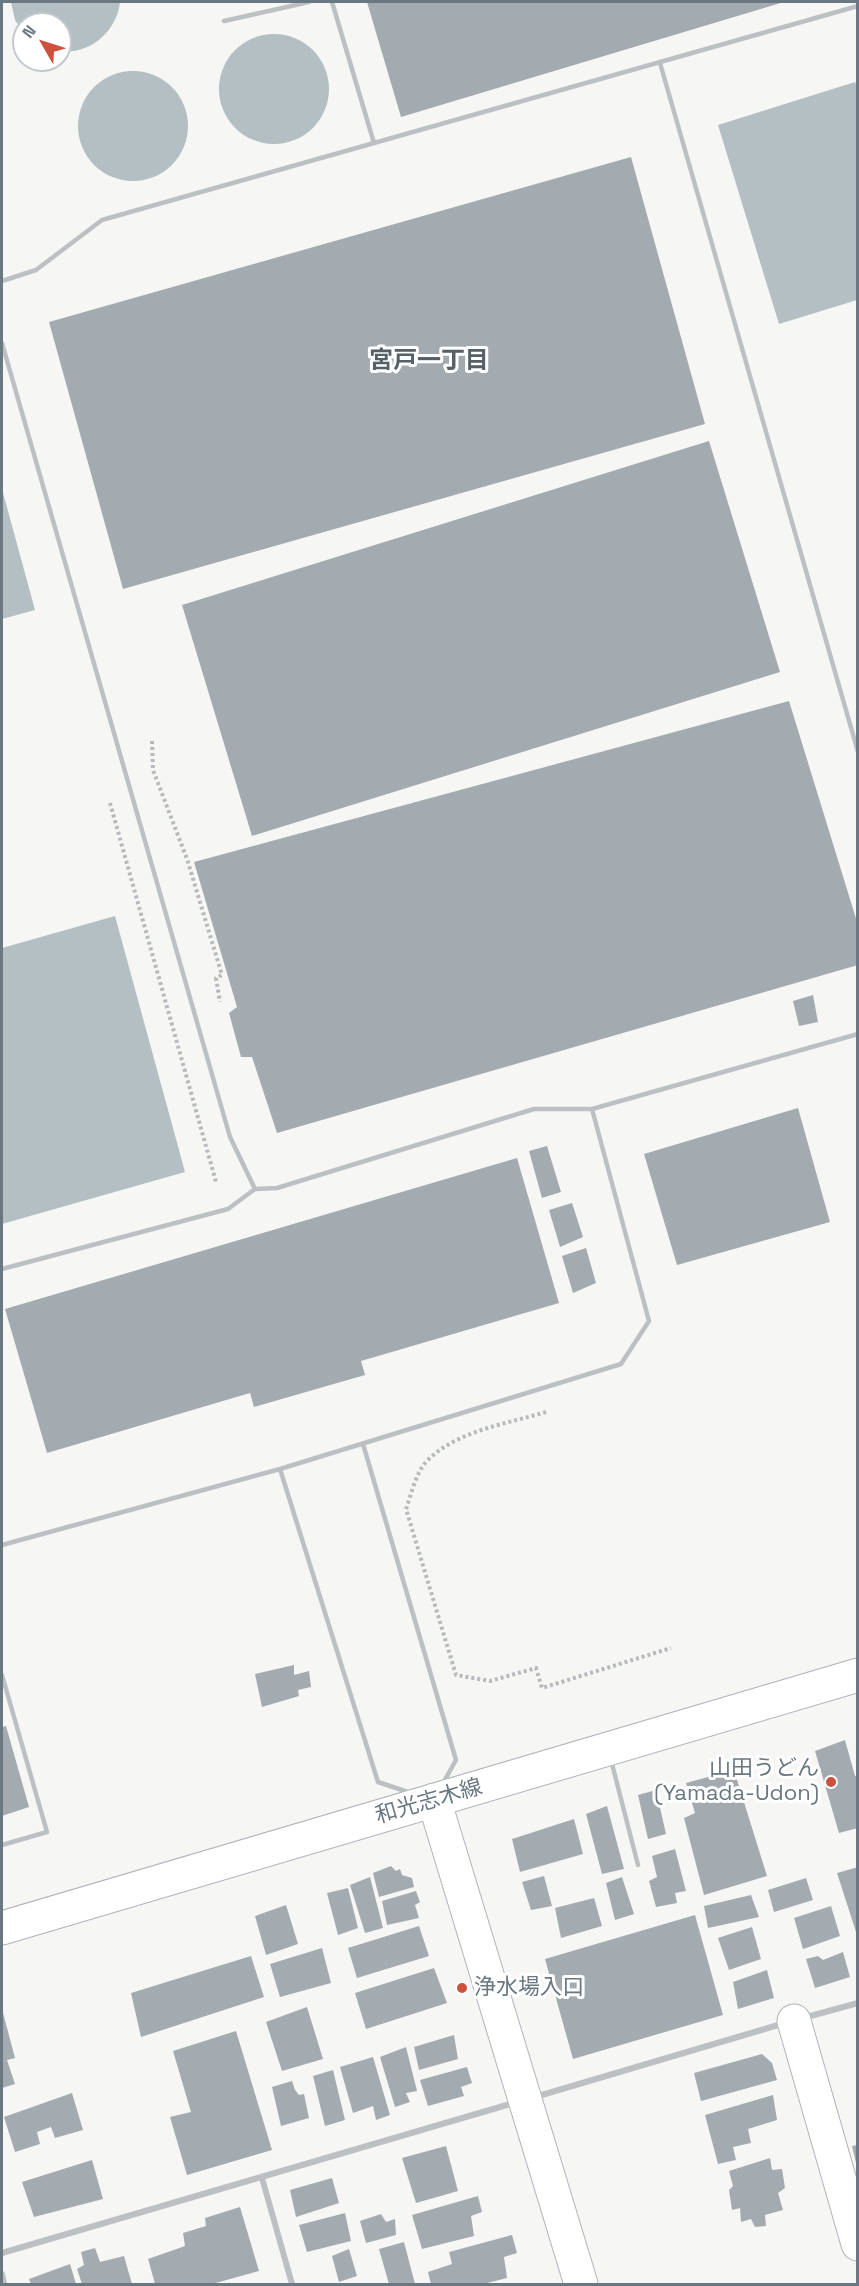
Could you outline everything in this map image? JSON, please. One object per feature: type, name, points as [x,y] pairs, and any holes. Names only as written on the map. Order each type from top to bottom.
[{"type":"main road","name":"和光志木線","points":[[2,1928],[858,1675]]},
{"type":"main road","points":[[434,1800],[581,2284]]},
{"type":"main road","points":[[794,2021],[858,2244]]},
{"type":"street","points":[[2,2253],[858,2003]]},
{"type":"street","points":[[262,2178],[292,2284]]},
{"type":"street","points":[[2,2274],[4,2284]]},
{"type":"lane","points":[[224,21],[309,2]]},
{"type":"lane","points":[[332,2],[374,143]]},
{"type":"lane","points":[[2,281],[36,270],[102,220],[858,6]]},
{"type":"lane","points":[[660,63],[858,752]]},
{"type":"lane","points":[[2,344],[230,1137],[255,1189]]},
{"type":"lane","points":[[2,1269],[228,1209],[255,1189],[277,1188],[534,1109],[592,1109],[857,1035]]},
{"type":"lane","points":[[2,1545],[280,1469],[621,1364],[648,1321],[592,1109]]},
{"type":"lane","points":[[280,1469],[378,1782],[434,1800],[456,1760],[363,1444]]},
{"type":"lane","points":[[2,1675],[47,1832],[2,1845]]},
{"type":"lane","points":[[608,1750],[638,1865]]},
{"type":"path","points":[[152,741],[153,770],[187,859],[222,975],[216,978],[220,1002]]},
{"type":"path","points":[[110,803],[216,1182]]},
{"type":"path","points":[[546,1412],[463,1437],[445,1447],[425,1463],[411,1494],[406,1509],[456,1675],[490,1681],[536,1668],[542,1688],[671,1648]]},
{"type":"shaded area","points":[[11,2],[120,2],[118,13],[108,31],[91,45],[72,51],[72,12],[13,12]]},
{"type":"shaded area","points":[[274,34],[295,39],[313,50],[324,68],[329,89],[324,110],[313,128],[295,139],[274,144],[253,139],[235,128],[224,110],[219,89],[224,68],[235,50],[253,39]]},
{"type":"shaded area","points":[[133,71],[154,76],[172,87],[183,105],[188,126],[183,147],[172,165],[154,176],[133,181],[112,176],[94,165],[83,147],[78,126],[83,105],[94,87],[112,76]]},
{"type":"shaded area","points":[[855,82],[858,88],[857,300],[779,324],[718,125]]},
{"type":"shaded area","points":[[2,489],[35,610],[2,619]]},
{"type":"shaded area","points":[[115,916],[185,1172],[2,1224],[2,948]]},
{"type":"building","points":[[367,2],[784,2],[401,117]]},
{"type":"building","points":[[631,157],[705,424],[123,589],[49,322]]},
{"type":"building","points":[[709,441],[780,672],[252,836],[182,605]]},
{"type":"building","points":[[789,701],[858,925],[858,965],[277,1133],[252,1057],[241,1057],[229,1013],[237,1007],[194,862]]},
{"type":"building","points":[[813,995],[818,1022],[799,1026],[793,1001]]},
{"type":"building","points":[[798,1108],[830,1222],[677,1265],[644,1154]]},
{"type":"building","points":[[547,1146],[561,1192],[542,1198],[529,1151]]},
{"type":"building","points":[[517,1158],[559,1303],[361,1361],[365,1375],[254,1407],[250,1393],[47,1453],[5,1309]]},
{"type":"building","points":[[572,1203],[583,1237],[560,1247],[549,1210]]},
{"type":"building","points":[[586,1248],[596,1283],[573,1293],[562,1256]]},
{"type":"building","points":[[294,1665],[294,1675],[309,1671],[311,1687],[298,1690],[299,1696],[262,1707],[255,1674]]},
{"type":"building","points":[[6,1726],[29,1807],[2,1816],[2,1727]]},
{"type":"building","points":[[845,1740],[855,1776],[858,1776],[858,1828],[839,1833],[815,1751]]},
{"type":"building","points":[[734,1770],[767,1876],[704,1895],[684,1818],[695,1813],[686,1783]]},
{"type":"building","points":[[656,1790],[666,1834],[648,1839],[638,1795]]},
{"type":"building","points":[[607,1806],[624,1869],[602,1874],[586,1814]]},
{"type":"building","points":[[574,1819],[583,1854],[520,1872],[512,1839]]},
{"type":"building","points":[[675,1849],[686,1891],[675,1893],[677,1903],[656,1907],[649,1881],[657,1877],[652,1856]]},
{"type":"building","points":[[391,1866],[396,1871],[400,1869],[402,1875],[412,1878],[414,1887],[379,1897],[373,1873]]},
{"type":"building","points":[[858,1867],[858,1935],[857,1935],[837,1873]]},
{"type":"building","points":[[544,1876],[552,1906],[531,1910],[522,1882]]},
{"type":"building","points":[[370,1877],[383,1928],[365,1933],[350,1885]]},
{"type":"building","points":[[622,1877],[634,1914],[615,1920],[606,1883]]},
{"type":"building","points":[[806,1878],[813,1900],[774,1912],[768,1890]]},
{"type":"building","points":[[348,1888],[358,1928],[338,1935],[327,1893]]},
{"type":"building","points":[[416,1891],[420,1902],[415,1905],[419,1918],[387,1925],[382,1901]]},
{"type":"building","points":[[751,1895],[759,1917],[708,1928],[704,1906]]},
{"type":"building","points":[[594,1898],[602,1926],[561,1938],[555,1908]]},
{"type":"building","points":[[286,1905],[298,1944],[266,1955],[255,1916]]},
{"type":"building","points":[[831,1906],[840,1936],[803,1949],[794,1918]]},
{"type":"building","points":[[695,1915],[723,2015],[573,2059],[545,1959]]},
{"type":"building","points":[[419,1926],[429,1956],[357,1978],[348,1948]]},
{"type":"building","points":[[752,1927],[761,1959],[729,1970],[718,1938]]},
{"type":"building","points":[[322,1948],[331,1983],[280,1997],[270,1964]]},
{"type":"building","points":[[843,1952],[850,1977],[815,1988],[806,1959],[818,1956],[823,1960]]},
{"type":"building","points":[[251,1956],[264,1997],[141,2037],[131,1993]]},
{"type":"building","points":[[434,1968],[447,2003],[366,2029],[355,1993]]},
{"type":"building","points":[[767,1970],[774,1998],[738,2009],[733,1982]]},
{"type":"building","points":[[307,2007],[323,2059],[282,2071],[266,2022]]},
{"type":"building","points":[[2,2009],[15,2058],[7,2060],[15,2084],[2,2088]]},
{"type":"building","points":[[236,2031],[272,2150],[187,2175],[170,2117],[191,2112],[173,2051]]},
{"type":"building","points":[[454,2035],[458,2059],[419,2070],[414,2047]]},
{"type":"building","points":[[406,2047],[417,2091],[406,2093],[410,2102],[395,2107],[380,2057]]},
{"type":"building","points":[[762,2054],[772,2063],[777,2080],[701,2101],[694,2073]]},
{"type":"building","points":[[373,2057],[390,2115],[376,2120],[373,2106],[353,2113],[340,2067]]},
{"type":"building","points":[[467,2067],[472,2083],[461,2087],[464,2096],[428,2106],[420,2080]]},
{"type":"building","points":[[333,2070],[345,2120],[325,2126],[313,2076]]},
{"type":"building","points":[[292,2081],[299,2095],[304,2094],[309,2118],[281,2126],[272,2087]]},
{"type":"building","points":[[72,2093],[83,2130],[55,2138],[51,2127],[37,2132],[40,2144],[15,2152],[4,2117]]},
{"type":"building","points":[[773,2095],[777,2120],[748,2129],[751,2143],[733,2147],[736,2160],[718,2164],[705,2115]]},
{"type":"building","points":[[858,2145],[858,2166],[857,2167],[852,2146]]},
{"type":"building","points":[[446,2146],[458,2191],[416,2203],[402,2158]]},
{"type":"building","points":[[770,2158],[772,2170],[782,2169],[785,2188],[778,2193],[783,2210],[765,2215],[766,2226],[755,2227],[751,2219],[741,2222],[740,2208],[732,2210],[729,2190],[733,2186],[729,2171]]},
{"type":"building","points":[[92,2160],[103,2199],[34,2217],[22,2182]]},
{"type":"building","points":[[332,2178],[339,2203],[296,2217],[290,2190]]},
{"type":"building","points":[[478,2196],[482,2212],[471,2216],[474,2236],[422,2249],[412,2215]]},
{"type":"building","points":[[240,2207],[259,2271],[212,2284],[155,2284],[148,2259],[185,2246],[183,2233],[206,2226],[205,2218]]},
{"type":"building","points":[[345,2213],[351,2241],[307,2252],[299,2225]]},
{"type":"building","points":[[381,2214],[386,2222],[395,2219],[396,2235],[366,2243],[360,2221]]},
{"type":"building","points":[[512,2235],[517,2253],[504,2257],[507,2278],[483,2284],[431,2284],[428,2272],[452,2264],[449,2252]]},
{"type":"building","points":[[404,2242],[415,2284],[389,2284],[379,2249]]},
{"type":"building","points":[[95,2248],[100,2262],[124,2256],[132,2284],[82,2284],[77,2269],[84,2265],[81,2252]]},
{"type":"building","points":[[349,2249],[357,2276],[339,2282],[332,2256]]},
{"type":"building","points":[[70,2264],[76,2284],[31,2284],[29,2279]]},
{"type":"place","name":"山田うどん (Yamada-Udon)","points":[[831,1782]]},
{"type":"place","name":"浄水場入口","points":[[462,1988]]},
{"type":"district","name":"宮戸一丁目","points":[[429,361]]}]
